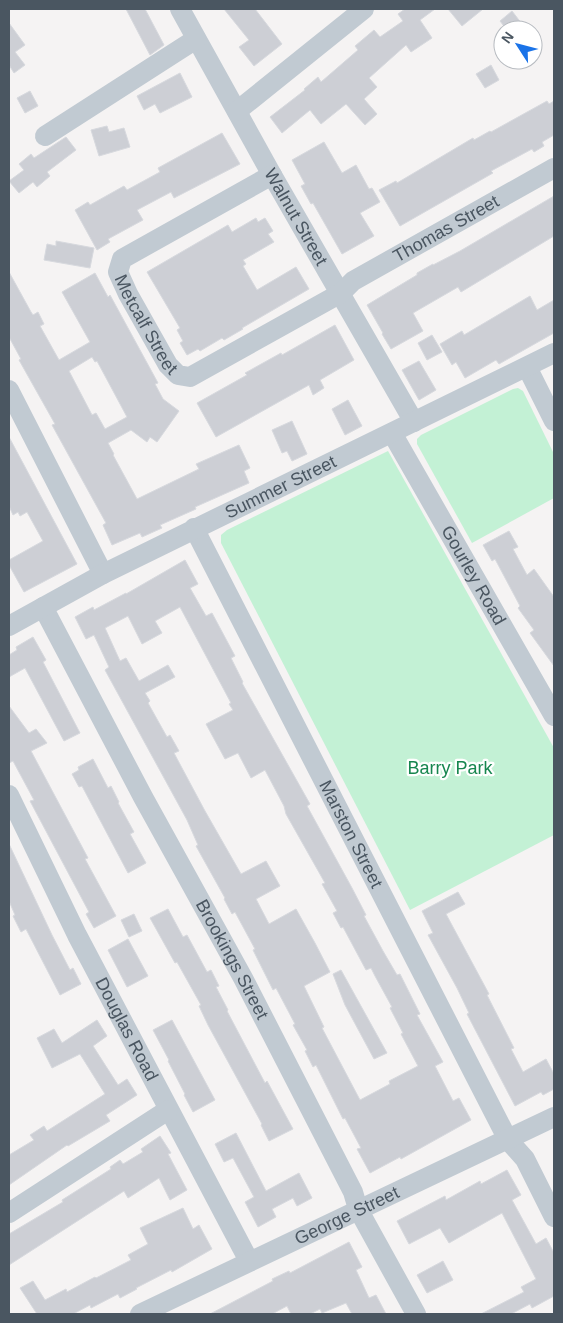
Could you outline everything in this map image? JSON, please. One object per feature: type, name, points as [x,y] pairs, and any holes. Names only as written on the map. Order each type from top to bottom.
[{"type":"street","name":"Walnut Street","points":[[180,9],[272,175],[414,422]]},
{"type":"street","points":[[237,111],[364,9]]},
{"type":"street","points":[[45,136],[196,39]]},
{"type":"street","name":"Thomas Street","points":[[341,293],[353,281],[554,168]]},
{"type":"street","name":"Metcalf Street","points":[[272,175],[122,258],[118,272],[128,294],[168,365],[178,375],[190,376],[341,293]]},
{"type":"street","name":"Summer Street","points":[[9,626],[103,574],[194,528],[554,353]]},
{"type":"street","points":[[527,367],[554,421]]},
{"type":"street","points":[[9,390],[103,574]]},
{"type":"street","name":"Gourley Road","points":[[392,433],[554,716]]},
{"type":"street","name":"Marston Street","points":[[194,528],[508,1140],[525,1158],[554,1217]]},
{"type":"street","name":"Brookings Street","points":[[43,607],[143,797],[243,978],[352,1192],[358,1209],[416,1314]]},
{"type":"street","name":"Douglas Road","points":[[9,795],[14,819],[249,1261]]},
{"type":"street","points":[[9,1213],[168,1110]]},
{"type":"street","name":"George Street","points":[[140,1314],[554,1117]]},
{"type":"green space","points":[[518,388],[523,391],[554,454],[554,498],[472,543],[417,444],[417,439],[421,435]]},
{"type":"green space","name":"Barry Park","points":[[388,451],[554,748],[554,835],[410,910],[221,543],[221,535],[227,530]]},
{"type":"building","points":[[126,9],[145,9],[164,45],[150,55]]},
{"type":"building","points":[[224,9],[255,9],[282,44],[254,66],[239,47],[249,40]]},
{"type":"building","points":[[405,9],[435,9],[420,20],[432,38],[411,52],[406,45],[369,78],[377,87],[364,99],[377,114],[365,125],[346,104],[321,124],[310,110],[282,133],[270,117],[305,90],[318,77],[321,82],[358,50],[355,46],[374,30],[380,37],[403,21],[398,14]]},
{"type":"building","points":[[448,9],[483,9],[462,26]]},
{"type":"building","points":[[512,11],[519,20],[501,20]]},
{"type":"building","points":[[9,23],[25,45],[15,52],[25,65],[14,73],[9,65]]},
{"type":"building","points":[[491,65],[499,80],[485,88],[476,74]]},
{"type":"building","points":[[180,73],[192,97],[160,113],[155,104],[144,110],[137,96]]},
{"type":"building","points":[[30,91],[38,106],[25,113],[17,98]]},
{"type":"building","points":[[547,101],[549,104],[554,101],[554,135],[542,142],[544,146],[534,152],[532,149],[491,171],[493,173],[400,226],[379,190],[396,181],[397,183],[473,138],[474,140],[491,132]]},
{"type":"building","points":[[107,126],[109,132],[124,128],[130,147],[99,156],[91,130]]},
{"type":"building","points":[[222,133],[240,164],[174,198],[171,192],[137,210],[143,220],[108,239],[110,242],[97,250],[75,210],[88,202],[90,205],[124,186],[127,190],[160,172],[158,168]]},
{"type":"building","points":[[66,137],[76,150],[47,172],[50,176],[37,187],[33,182],[19,193],[9,181],[24,170],[19,164],[31,154],[34,158]]},
{"type":"building","points":[[324,142],[342,173],[356,165],[369,189],[372,188],[380,202],[360,213],[374,236],[342,254],[301,186],[305,184],[292,160]]},
{"type":"building","points":[[554,196],[554,236],[461,292],[458,287],[413,313],[423,331],[391,349],[367,305],[417,275],[417,273],[460,251]]},
{"type":"building","points":[[256,218],[258,222],[265,218],[273,231],[268,234],[274,242],[243,260],[246,264],[243,266],[257,290],[296,267],[309,289],[224,340],[222,338],[200,351],[198,349],[187,355],[180,343],[183,341],[177,330],[180,328],[147,272],[228,225],[232,232]]},
{"type":"building","points":[[56,241],[94,248],[90,268],[44,260],[47,244],[56,246]]},
{"type":"building","points":[[9,272],[33,315],[38,312],[44,324],[40,326],[59,360],[90,342],[62,292],[95,273],[108,297],[110,295],[158,383],[155,384],[163,399],[179,411],[157,442],[150,437],[147,442],[131,430],[108,443],[137,499],[199,469],[196,464],[239,445],[250,468],[244,471],[249,483],[160,525],[162,528],[142,537],[140,533],[112,545],[103,525],[106,523],[52,425],[55,424],[19,360],[21,359],[9,337]],"holes":[[[92,357],[95,362],[97,361],[127,417],[105,429],[96,413],[92,415],[69,371]]]},
{"type":"building","points":[[530,296],[537,310],[554,300],[554,333],[499,364],[496,360],[465,378],[456,362],[452,365],[440,344],[462,331],[464,335]]},
{"type":"building","points":[[335,325],[354,360],[320,380],[324,388],[313,395],[309,385],[216,437],[197,403],[247,375],[245,373],[281,353],[282,355]]},
{"type":"building","points":[[432,335],[442,352],[427,360],[418,343]]},
{"type":"building","points":[[419,361],[436,390],[419,400],[402,370]]},
{"type":"building","points":[[348,400],[362,426],[345,435],[332,409]]},
{"type":"building","points":[[292,421],[307,454],[292,461],[287,451],[282,453],[272,430]]},
{"type":"building","points":[[9,437],[77,564],[24,592],[9,565],[9,560],[43,541],[27,512],[20,516],[18,512],[13,515],[9,506]]},
{"type":"building","points":[[509,531],[518,547],[513,549],[527,575],[534,569],[554,597],[554,666],[530,633],[534,630],[518,608],[520,606],[495,559],[492,561],[483,545]]},
{"type":"building","points":[[185,560],[198,584],[190,588],[206,616],[212,613],[235,656],[231,658],[242,683],[310,804],[307,806],[366,915],[364,916],[397,975],[400,974],[420,1014],[417,1015],[443,1062],[435,1066],[453,1101],[459,1098],[471,1120],[401,1159],[400,1157],[370,1173],[357,1149],[361,1148],[345,1118],[343,1119],[316,1065],[313,1067],[305,1051],[307,1050],[293,1025],[295,1024],[276,988],[273,990],[253,950],[255,949],[235,912],[232,914],[196,846],[198,845],[187,820],[105,670],[109,667],[94,635],[86,639],[75,617],[93,607],[94,610]],"holes":[[[180,607],[231,703],[229,704],[233,710],[206,724],[225,759],[238,753],[251,778],[265,770],[284,806],[286,814],[325,883],[322,884],[337,911],[333,913],[341,928],[343,927],[366,970],[371,968],[392,1007],[390,1008],[403,1033],[401,1034],[418,1066],[389,1081],[390,1084],[360,1100],[322,1028],[324,1027],[304,986],[330,972],[315,943],[296,909],[269,924],[256,899],[280,886],[266,861],[241,874],[174,753],[179,751],[170,735],[167,737],[148,703],[150,701],[145,693],[175,677],[168,665],[139,681],[126,658],[120,661],[105,628],[128,616],[142,644],[162,633],[155,621]]]},
{"type":"building","points":[[33,637],[46,660],[43,662],[80,733],[64,741],[25,668],[9,677],[9,655],[17,650],[16,647]]},
{"type":"building","points":[[9,706],[29,733],[36,729],[47,743],[31,751],[88,858],[85,859],[116,916],[94,928],[86,914],[89,912],[30,801],[34,800],[13,761],[9,763]]},
{"type":"building","points":[[93,759],[108,788],[111,786],[134,832],[130,834],[146,863],[128,873],[82,786],[79,787],[72,774],[79,770],[78,767]]},
{"type":"building","points":[[9,844],[70,970],[73,968],[81,984],[60,995],[26,929],[21,932],[13,916],[15,915],[9,901]]},
{"type":"building","points":[[458,892],[465,904],[446,914],[489,994],[487,995],[514,1048],[511,1049],[523,1072],[546,1059],[554,1074],[554,1089],[543,1095],[541,1092],[515,1106],[467,1014],[469,1013],[457,988],[428,935],[433,933],[422,911]]},
{"type":"building","points":[[168,909],[183,937],[187,935],[207,972],[211,970],[219,986],[216,987],[227,1011],[265,1083],[267,1081],[293,1129],[269,1141],[262,1124],[208,1025],[199,1006],[201,1005],[150,918]]},
{"type":"building","points":[[134,914],[142,931],[129,937],[121,920]]},
{"type":"building","points":[[128,939],[148,976],[127,987],[108,950]]},
{"type":"building","points":[[341,970],[387,1053],[374,1059],[345,1005],[333,974]]},
{"type":"building","points":[[97,1020],[107,1036],[93,1046],[118,1085],[127,1079],[137,1095],[106,1115],[110,1121],[67,1145],[9,1185],[9,1155],[34,1140],[30,1135],[44,1126],[47,1131],[105,1094],[80,1054],[52,1068],[37,1038],[54,1029],[62,1043]]},
{"type":"building","points":[[172,1020],[215,1100],[193,1112],[153,1030]]},
{"type":"building","points":[[236,1133],[266,1191],[299,1173],[312,1198],[297,1206],[293,1198],[272,1209],[276,1217],[258,1227],[245,1202],[254,1197],[233,1158],[224,1162],[215,1144]]},
{"type":"building","points":[[160,1136],[171,1153],[168,1154],[187,1190],[170,1200],[159,1178],[128,1198],[124,1191],[9,1265],[9,1234],[63,1202],[62,1200],[111,1169],[110,1167],[120,1160],[123,1164],[143,1152],[141,1149]]},
{"type":"building","points":[[507,1170],[521,1195],[512,1200],[536,1244],[546,1238],[554,1253],[554,1296],[532,1308],[530,1304],[511,1314],[481,1314],[524,1292],[521,1287],[536,1279],[502,1213],[449,1243],[440,1228],[409,1244],[397,1221],[445,1196],[446,1200],[480,1181],[481,1184]]},
{"type":"building","points":[[183,1208],[193,1229],[199,1225],[212,1249],[120,1298],[118,1294],[91,1308],[90,1305],[73,1314],[37,1314],[20,1288],[33,1281],[45,1300],[66,1289],[67,1292],[96,1278],[131,1260],[128,1255],[148,1244],[140,1228]]},
{"type":"building","points":[[349,1242],[362,1267],[356,1270],[369,1298],[376,1295],[386,1314],[352,1314],[346,1303],[322,1313],[320,1309],[310,1314],[291,1314],[287,1306],[272,1314],[210,1314],[273,1281],[272,1279],[289,1271],[290,1273]]},
{"type":"building","points":[[443,1261],[453,1280],[427,1293],[417,1275]]}]
